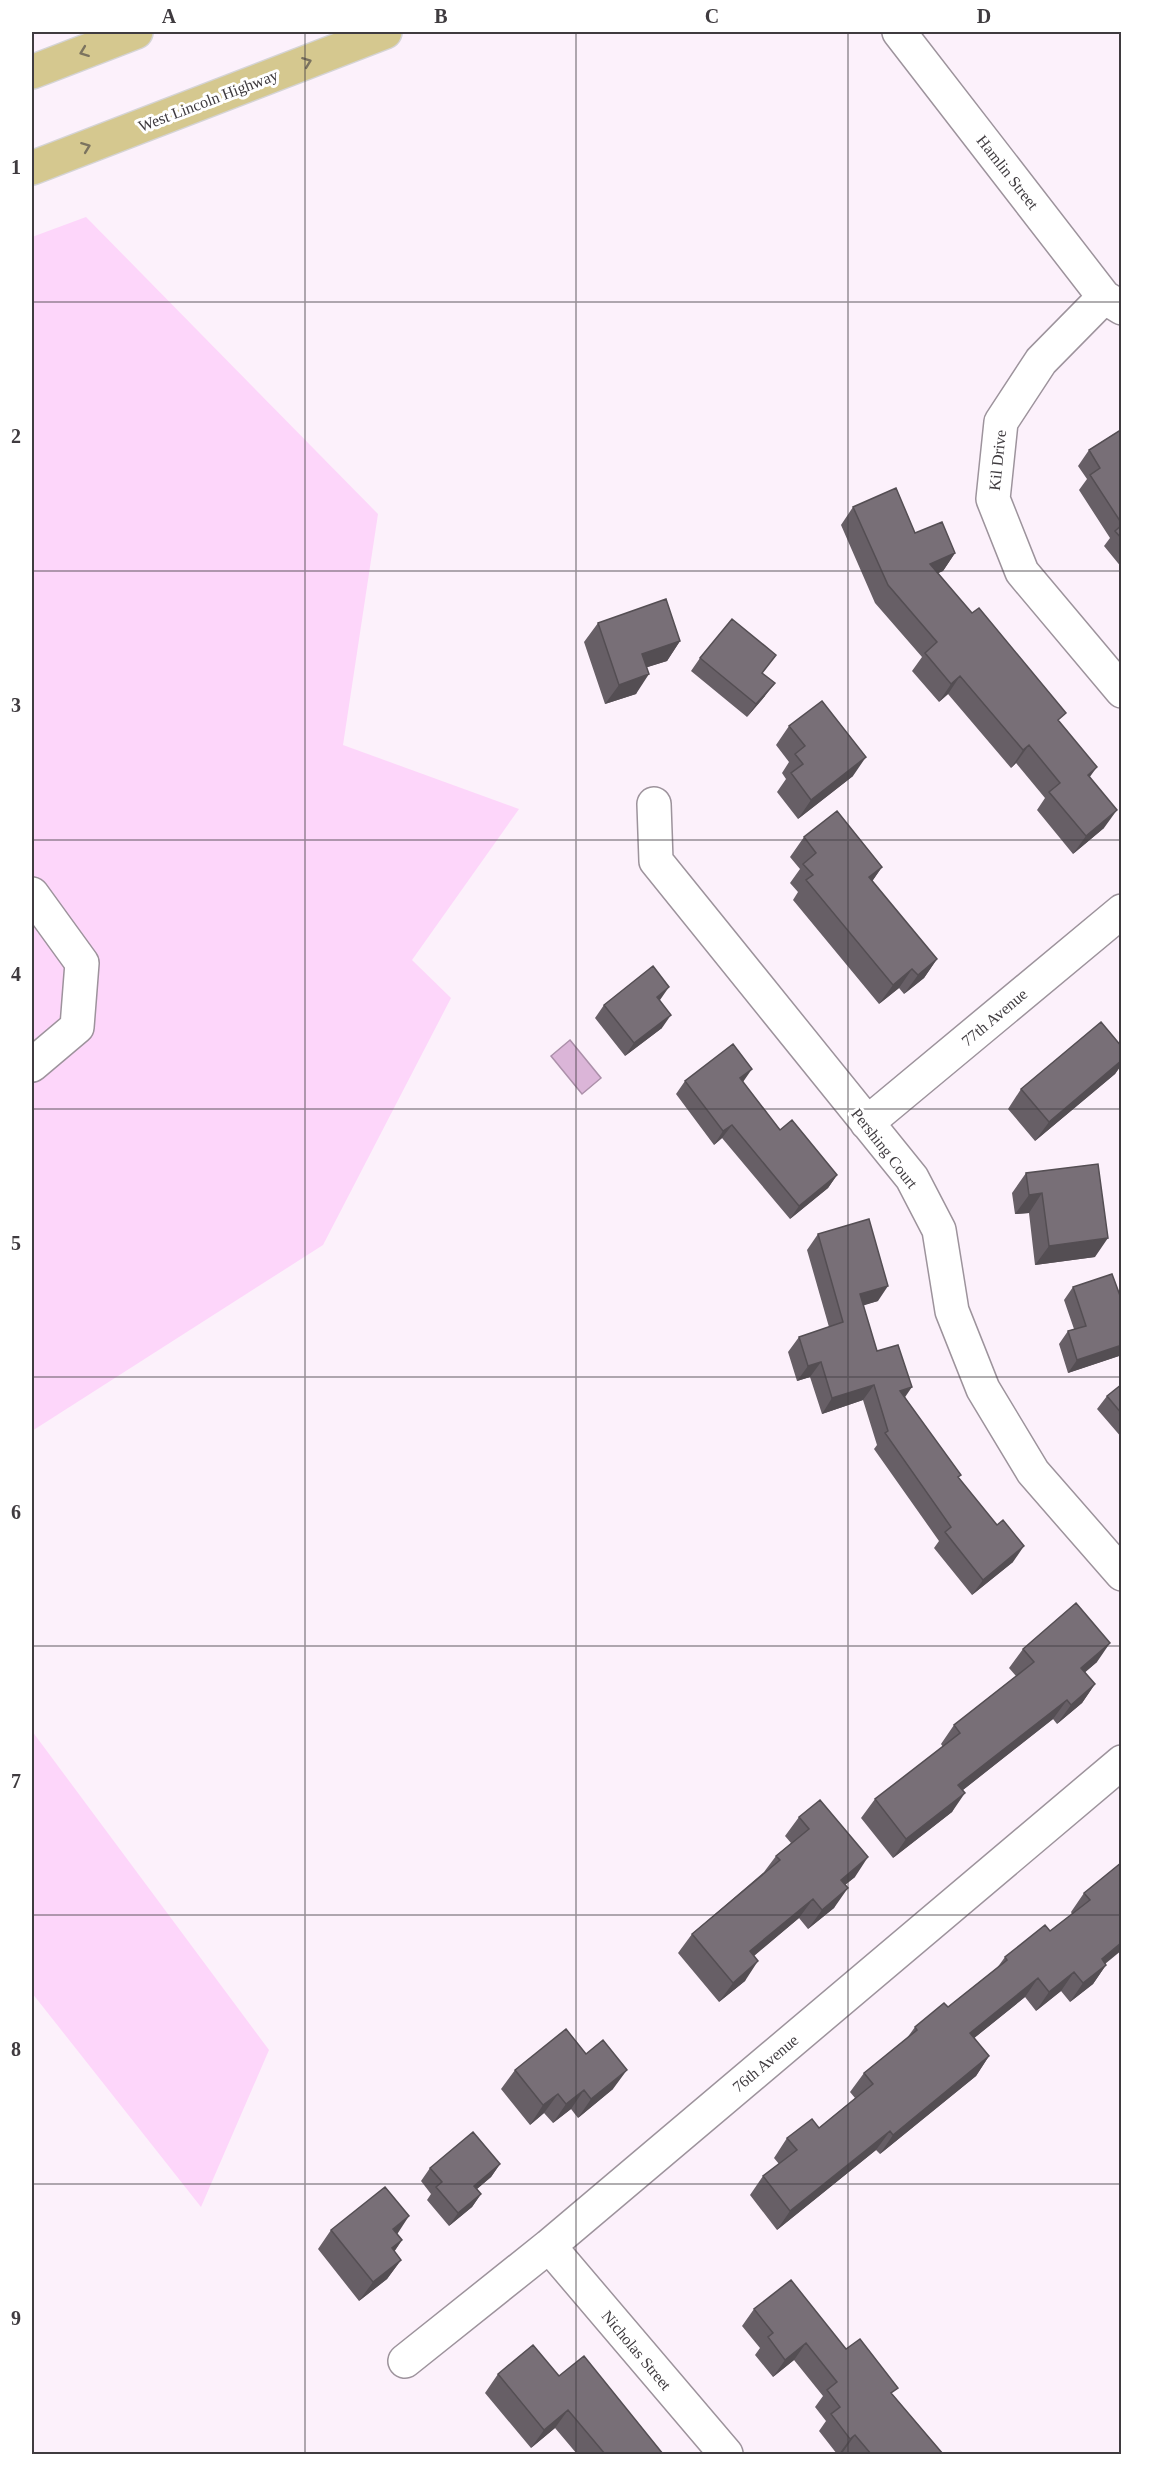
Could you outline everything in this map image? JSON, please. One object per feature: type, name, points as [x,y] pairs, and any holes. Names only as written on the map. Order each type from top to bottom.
[{"type":"main road","points":[[32,72],[136,32]]},
{"type":"main road","name":"West Lincoln Highway","points":[[32,168],[385,32]]},
{"type":"street","name":"Hamlin Street","points":[[899,32],[1113,302]]},
{"type":"street","name":"Kil Drive","points":[[1113,302],[1041,361],[1001,422],[993,499],[1022,572],[1122,691]]},
{"type":"street","name":"Pershing Court","points":[[654,804],[656,861],[912,1178],[939,1230],[952,1311],[983,1389],[1033,1472],[1122,1574]]},
{"type":"street","points":[[32,894],[82,963],[77,1027],[32,1065]]},
{"type":"street","name":"77th Avenue","points":[[867,1123],[1122,911]]},
{"type":"street","name":"76th Avenue","points":[[405,2361],[549,2246],[1122,1762]]},
{"type":"street","name":"Nicholas Street","points":[[549,2246],[726,2454]]},
{"type":"shaded area","points":[[86,217],[378,514],[343,745],[519,809],[412,960],[451,998],[323,1245],[32,1431],[32,237]]},
{"type":"shaded area","points":[[570,1040],[601,1078],[582,1094],[551,1056]]},
{"type":"shaded area","points":[[32,1731],[269,2050],[201,2207],[32,1993]]},
{"type":"building","points":[[1122,429],[1122,524],[1090,475],[1100,468],[1089,450]]},
{"type":"building","points":[[896,488],[915,533],[942,522],[955,553],[930,564],[972,613],[979,608],[1066,713],[1058,720],[1097,767],[1088,775],[1117,810],[1086,836],[1049,792],[1060,783],[1029,745],[1023,750],[960,676],[951,684],[925,653],[937,642],[888,585],[853,507]]},
{"type":"building","points":[[1122,525],[1122,539],[1115,531]]},
{"type":"building","points":[[666,599],[680,641],[642,654],[649,674],[619,685],[598,623]]},
{"type":"building","points":[[732,619],[776,655],[762,673],[775,683],[756,704],[700,658]]},
{"type":"building","points":[[822,701],[866,757],[811,800],[791,773],[803,764],[795,754],[805,746],[789,726]]},
{"type":"building","points":[[837,811],[882,867],[869,877],[937,959],[918,975],[912,969],[893,985],[806,880],[813,875],[803,864],[816,853],[804,837]]},
{"type":"building","points":[[653,966],[669,987],[657,997],[671,1015],[634,1043],[604,1005]]},
{"type":"building","points":[[1101,1022],[1122,1047],[1122,1060],[1049,1122],[1021,1089]]},
{"type":"building","points":[[733,1044],[752,1069],[740,1078],[780,1130],[792,1120],[837,1175],[799,1206],[732,1125],[723,1131],[685,1081]]},
{"type":"building","points":[[1098,1164],[1108,1238],[1049,1246],[1042,1193],[1029,1195],[1026,1173]]},
{"type":"building","points":[[869,1219],[888,1286],[860,1294],[877,1351],[898,1345],[912,1387],[900,1391],[961,1475],[958,1477],[997,1525],[1003,1520],[1024,1546],[983,1580],[945,1532],[951,1527],[885,1433],[888,1431],[874,1385],[832,1398],[821,1362],[808,1366],[799,1337],[843,1322],[818,1234]]},
{"type":"building","points":[[1112,1274],[1122,1301],[1122,1345],[1077,1360],[1068,1331],[1086,1326],[1073,1287]]},
{"type":"building","points":[[1122,1384],[1122,1414],[1107,1396]]},
{"type":"building","points":[[1076,1603],[1110,1643],[1081,1668],[1095,1684],[1071,1705],[1067,1700],[958,1785],[965,1793],[906,1839],[875,1799],[960,1733],[954,1725],[1034,1662],[1023,1649]]},
{"type":"building","points":[[820,1800],[868,1857],[841,1880],[848,1888],[822,1910],[813,1899],[750,1951],[758,1961],[733,1983],[692,1934],[780,1860],[776,1856],[809,1829],[799,1817]]},
{"type":"building","points":[[1122,1862],[1122,1942],[1102,1959],[1106,1965],[1083,1983],[1074,1972],[1049,1992],[1038,1978],[970,2033],[989,2056],[893,2135],[890,2131],[790,2211],[763,2176],[797,2150],[787,2138],[812,2119],[819,2128],[873,2084],[864,2073],[917,2030],[915,2027],[944,2003],[948,2007],[1007,1960],[1005,1957],[1045,1925],[1050,1931],[1090,1900],[1084,1893]]},
{"type":"building","points":[[566,2029],[586,2054],[603,2040],[627,2070],[591,2099],[584,2090],[566,2104],[558,2094],[543,2105],[515,2070]]},
{"type":"building","points":[[473,2132],[500,2164],[474,2186],[481,2194],[458,2213],[436,2187],[442,2182],[430,2168]]},
{"type":"building","points":[[385,2187],[409,2216],[393,2229],[402,2240],[392,2248],[401,2260],[373,2282],[331,2230]]},
{"type":"building","points":[[791,2280],[846,2349],[860,2339],[898,2388],[891,2393],[943,2454],[871,2454],[855,2435],[850,2439],[831,2414],[840,2407],[827,2390],[837,2382],[806,2343],[785,2360],[768,2337],[773,2333],[754,2309]]},
{"type":"building","points":[[533,2345],[559,2376],[584,2356],[663,2454],[605,2454],[568,2410],[544,2430],[498,2374]]}]
